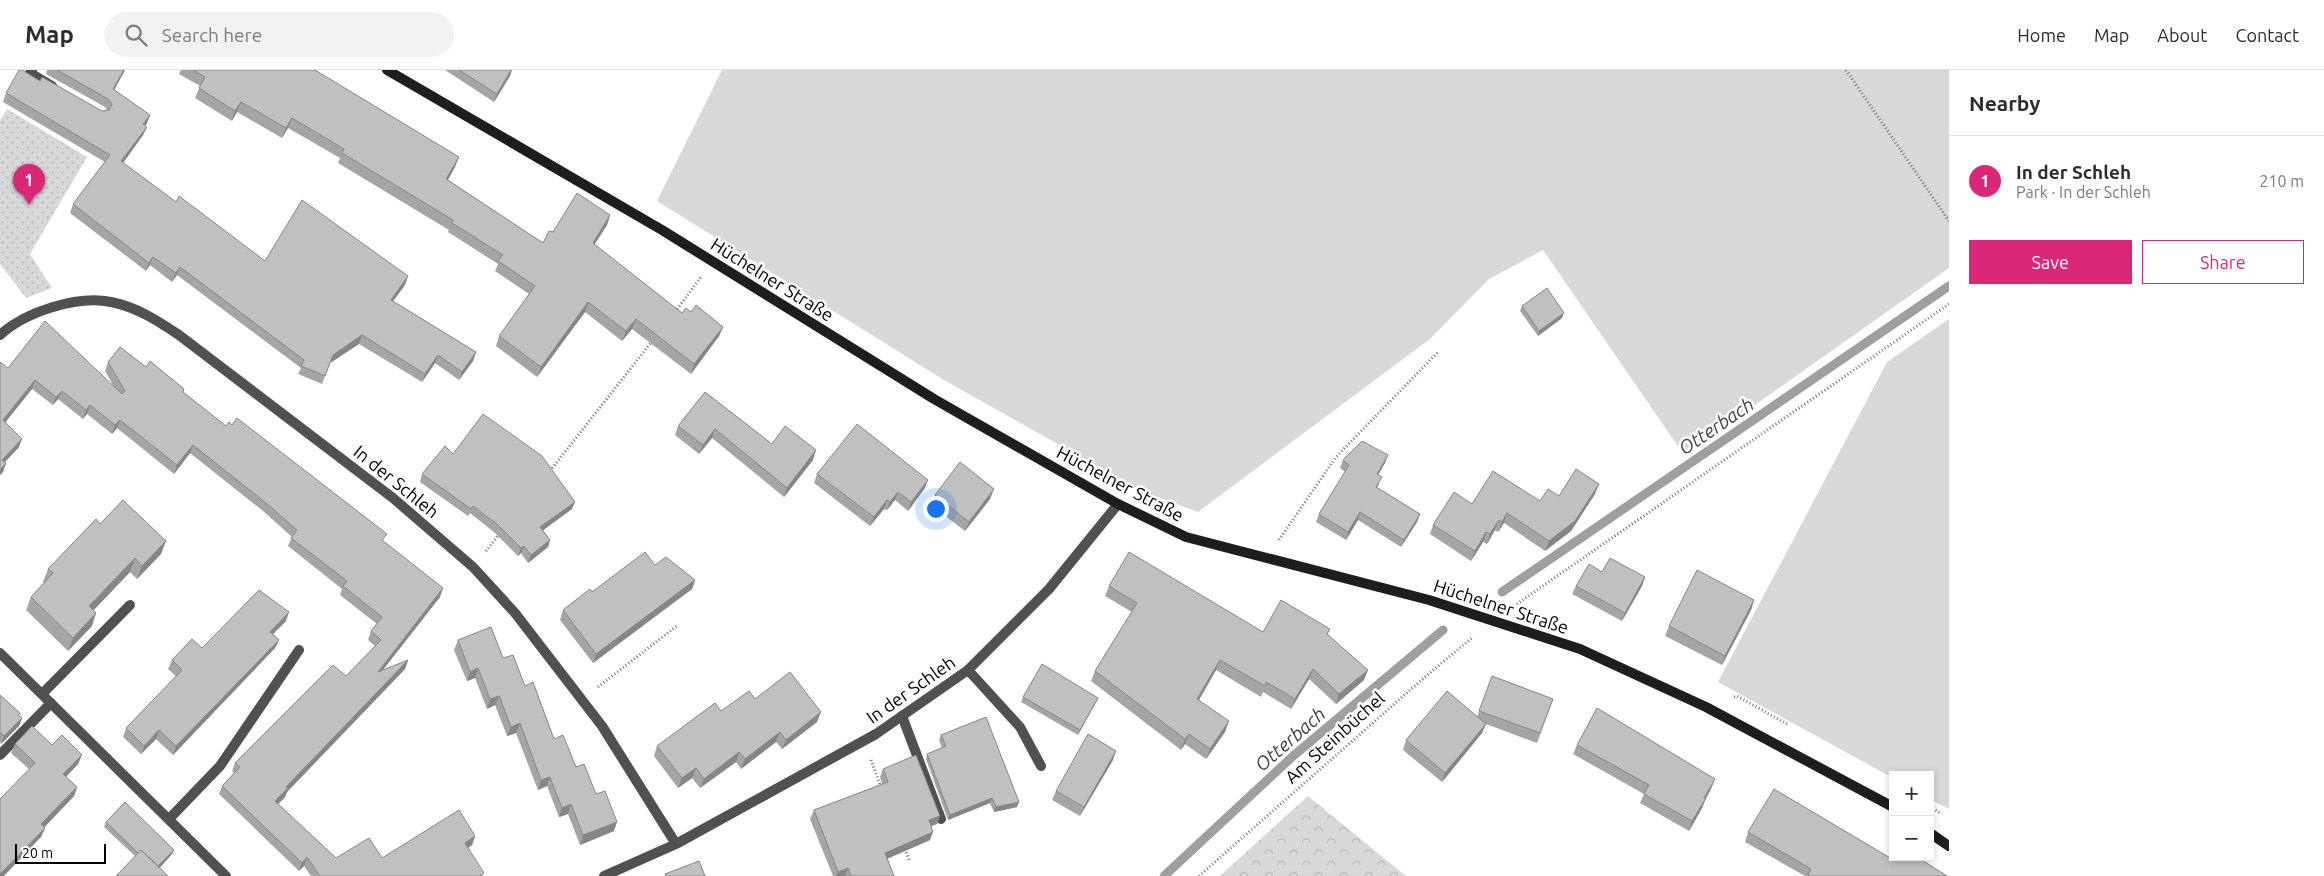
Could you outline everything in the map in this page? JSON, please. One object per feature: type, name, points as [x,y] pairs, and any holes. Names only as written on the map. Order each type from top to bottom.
[{"type":"street","points":[[32,70],[30,73],[62,91]]},
{"type":"street","name":"Hüchelner Straße","points":[[387,70],[713,262],[934,399],[1118,504],[1186,537],[1429,600],[1491,622],[1580,649],[1706,707],[1889,805]]},
{"type":"street","name":"In der Schleh","points":[[0,335],[11,325],[67,303],[110,302],[148,315],[180,336],[393,498],[473,567],[515,613],[602,726],[676,844]]},
{"type":"street","name":"In der Schleh","points":[[604,876],[676,844],[862,742],[968,670],[1037,602],[1118,504]]},
{"type":"street","points":[[42,694],[130,605]]},
{"type":"street","points":[[169,820],[220,766],[299,650]]},
{"type":"street","points":[[0,653],[222,875]]},
{"type":"street","points":[[968,670],[1020,727],[1041,766]]},
{"type":"street","points":[[0,755],[51,703]]},
{"type":"street","points":[[902,716],[941,819]]},
{"type":"street","points":[[1934,836],[1949,846]]},
{"type":"path","points":[[1846,70],[1949,221]]},
{"type":"path","points":[[670,317],[713,262]]},
{"type":"path","name":"Am Steinbüchel","points":[[1199,876],[1425,677],[1491,622],[1949,304]]},
{"type":"path","points":[[548,474],[658,333]]},
{"type":"path","points":[[1267,557],[1336,457],[1439,351]]},
{"type":"path","points":[[473,567],[504,528]]},
{"type":"path","points":[[582,699],[678,625]]},
{"type":"path","points":[[862,742],[884,793]]},
{"type":"path","points":[[904,845],[910,862]]},
{"type":"green space","points":[[722,70],[1949,70],[1949,268],[1684,455],[1543,250],[1489,279],[1430,339],[1198,512],[1139,490],[944,380],[657,201]]},
{"type":"green space","points":[[7,109],[87,157],[30,254],[52,288],[26,298],[0,264],[0,120]]},
{"type":"green space","points":[[1949,319],[1949,809],[1934,801],[1934,771],[1889,771],[1889,776],[1718,682],[1887,362]]},
{"type":"green space","points":[[1308,796],[1406,876],[1220,876]]},
{"type":"building","points":[[19,70],[40,81],[42,77],[102,111],[109,110],[112,104],[108,99],[57,70],[124,70],[113,89],[150,115],[143,124],[147,127],[121,161],[176,202],[179,196],[265,261],[302,200],[408,276],[391,300],[476,352],[462,372],[438,355],[425,374],[362,335],[333,355],[325,376],[301,366],[304,360],[180,267],[176,273],[153,257],[149,263],[73,204],[110,155],[6,93]]},
{"type":"building","points":[[193,70],[315,70],[459,157],[446,179],[543,243],[549,231],[553,232],[577,193],[610,215],[593,243],[682,313],[686,308],[691,312],[696,305],[723,327],[694,364],[636,319],[626,331],[588,302],[541,367],[499,336],[535,286],[498,261],[503,255],[452,223],[453,220],[342,153],[344,149],[292,118],[286,128],[241,102],[235,111],[199,88],[205,77]]},
{"type":"building","points":[[459,70],[511,70],[497,94]]},
{"type":"building","points":[[1547,288],[1564,313],[1539,331],[1522,306]]},
{"type":"building","points":[[45,321],[122,394],[125,391],[108,362],[120,347],[146,367],[150,361],[184,389],[183,392],[226,426],[229,422],[232,425],[237,418],[387,534],[382,540],[443,588],[378,672],[408,660],[286,787],[288,788],[275,801],[336,858],[369,838],[382,858],[459,810],[475,836],[465,843],[484,873],[479,876],[320,876],[307,857],[302,863],[222,786],[240,767],[235,763],[333,665],[346,676],[381,640],[371,631],[382,617],[343,586],[347,581],[291,538],[297,530],[193,445],[177,465],[120,420],[115,425],[90,405],[86,410],[62,391],[56,397],[35,380],[3,420],[22,439],[2,460],[6,463],[0,470],[0,362],[8,368]]},
{"type":"building","points":[[705,392],[772,444],[785,426],[816,450],[787,488],[715,429],[703,445],[678,426]]},
{"type":"building","points":[[483,414],[542,456],[575,502],[540,527],[550,540],[531,555],[524,546],[521,548],[498,525],[473,506],[471,509],[422,474],[445,446],[453,454]]},
{"type":"building","points":[[857,424],[928,480],[911,502],[898,492],[890,502],[887,500],[874,517],[817,474]]},
{"type":"building","points":[[1362,441],[1388,455],[1377,474],[1382,477],[1376,487],[1420,514],[1404,540],[1360,512],[1348,532],[1319,514],[1349,465],[1343,460]]},
{"type":"building","points":[[960,462],[994,489],[969,522],[935,495]]},
{"type":"building","points":[[1576,469],[1599,484],[1575,521],[1549,541],[1507,513],[1502,522],[1499,520],[1490,534],[1486,532],[1475,551],[1433,525],[1454,492],[1472,504],[1493,471],[1540,501],[1548,489],[1559,496]]},
{"type":"building","points":[[123,500],[166,541],[142,566],[135,558],[89,606],[96,613],[73,638],[31,597],[53,573],[48,569],[96,519],[100,524]]},
{"type":"building","points":[[645,552],[655,565],[666,557],[695,580],[596,654],[563,610],[590,589],[592,592]]},
{"type":"building","points":[[1129,552],[1263,632],[1281,600],[1330,629],[1327,634],[1368,670],[1339,694],[1313,669],[1295,699],[1266,682],[1265,686],[1220,660],[1197,699],[1229,721],[1210,749],[1189,734],[1185,739],[1095,671],[1137,603],[1109,586]]},
{"type":"building","points":[[1610,558],[1645,577],[1625,613],[1576,586],[1589,564],[1602,572]]},
{"type":"building","points":[[1697,570],[1754,600],[1725,656],[1669,626]]},
{"type":"building","points":[[259,590],[289,612],[270,632],[279,640],[176,746],[159,730],[144,746],[126,728],[182,670],[172,660],[192,639],[202,648]]},
{"type":"building","points":[[491,627],[503,658],[513,655],[525,686],[533,682],[554,739],[563,735],[576,767],[584,764],[596,794],[605,791],[617,822],[583,835],[571,804],[562,808],[550,777],[541,780],[520,723],[511,727],[499,696],[490,699],[478,668],[470,672],[458,640]]},
{"type":"building","points":[[1042,664],[1098,698],[1080,730],[1023,697]]},
{"type":"building","points":[[790,672],[821,712],[786,740],[780,732],[745,759],[739,752],[704,779],[696,768],[682,778],[657,746],[715,703],[721,711],[749,691],[755,699]]},
{"type":"building","points":[[1492,676],[1553,699],[1540,733],[1479,711]]},
{"type":"building","points":[[1447,691],[1486,724],[1445,773],[1406,740]]},
{"type":"building","points":[[0,695],[20,713],[18,715],[22,718],[4,736],[0,732]]},
{"type":"building","points":[[1597,708],[1715,779],[1692,821],[1644,794],[1649,785],[1577,745]]},
{"type":"building","points":[[986,717],[1019,802],[996,807],[992,798],[950,815],[927,754],[946,746],[941,735]]},
{"type":"building","points":[[32,726],[52,745],[62,735],[82,755],[63,774],[77,787],[41,824],[45,828],[0,874],[0,799],[35,763],[15,744]]},
{"type":"building","points":[[1088,734],[1116,751],[1084,807],[1056,791]]},
{"type":"building","points":[[916,755],[940,816],[929,820],[933,832],[885,853],[894,876],[851,876],[848,868],[838,872],[814,810],[888,782],[883,769]]},
{"type":"building","points":[[1774,789],[1889,857],[1889,861],[1923,861],[1947,876],[1809,876],[1811,869],[1748,832]]},
{"type":"building","points":[[125,802],[174,850],[158,866],[141,850],[138,853],[106,822]]},
{"type":"building","points":[[141,850],[168,876],[116,876]]},
{"type":"building","points":[[699,861],[705,876],[666,876],[665,874]]},
{"type":"waterway","name":"Otterbach","points":[[1502,592],[1949,286]]},
{"type":"waterway","name":"Otterbach","points":[[1164,876],[1292,757],[1443,630]]},
{"type":"place","name":"In der Schleh","points":[[29,205]]}]
